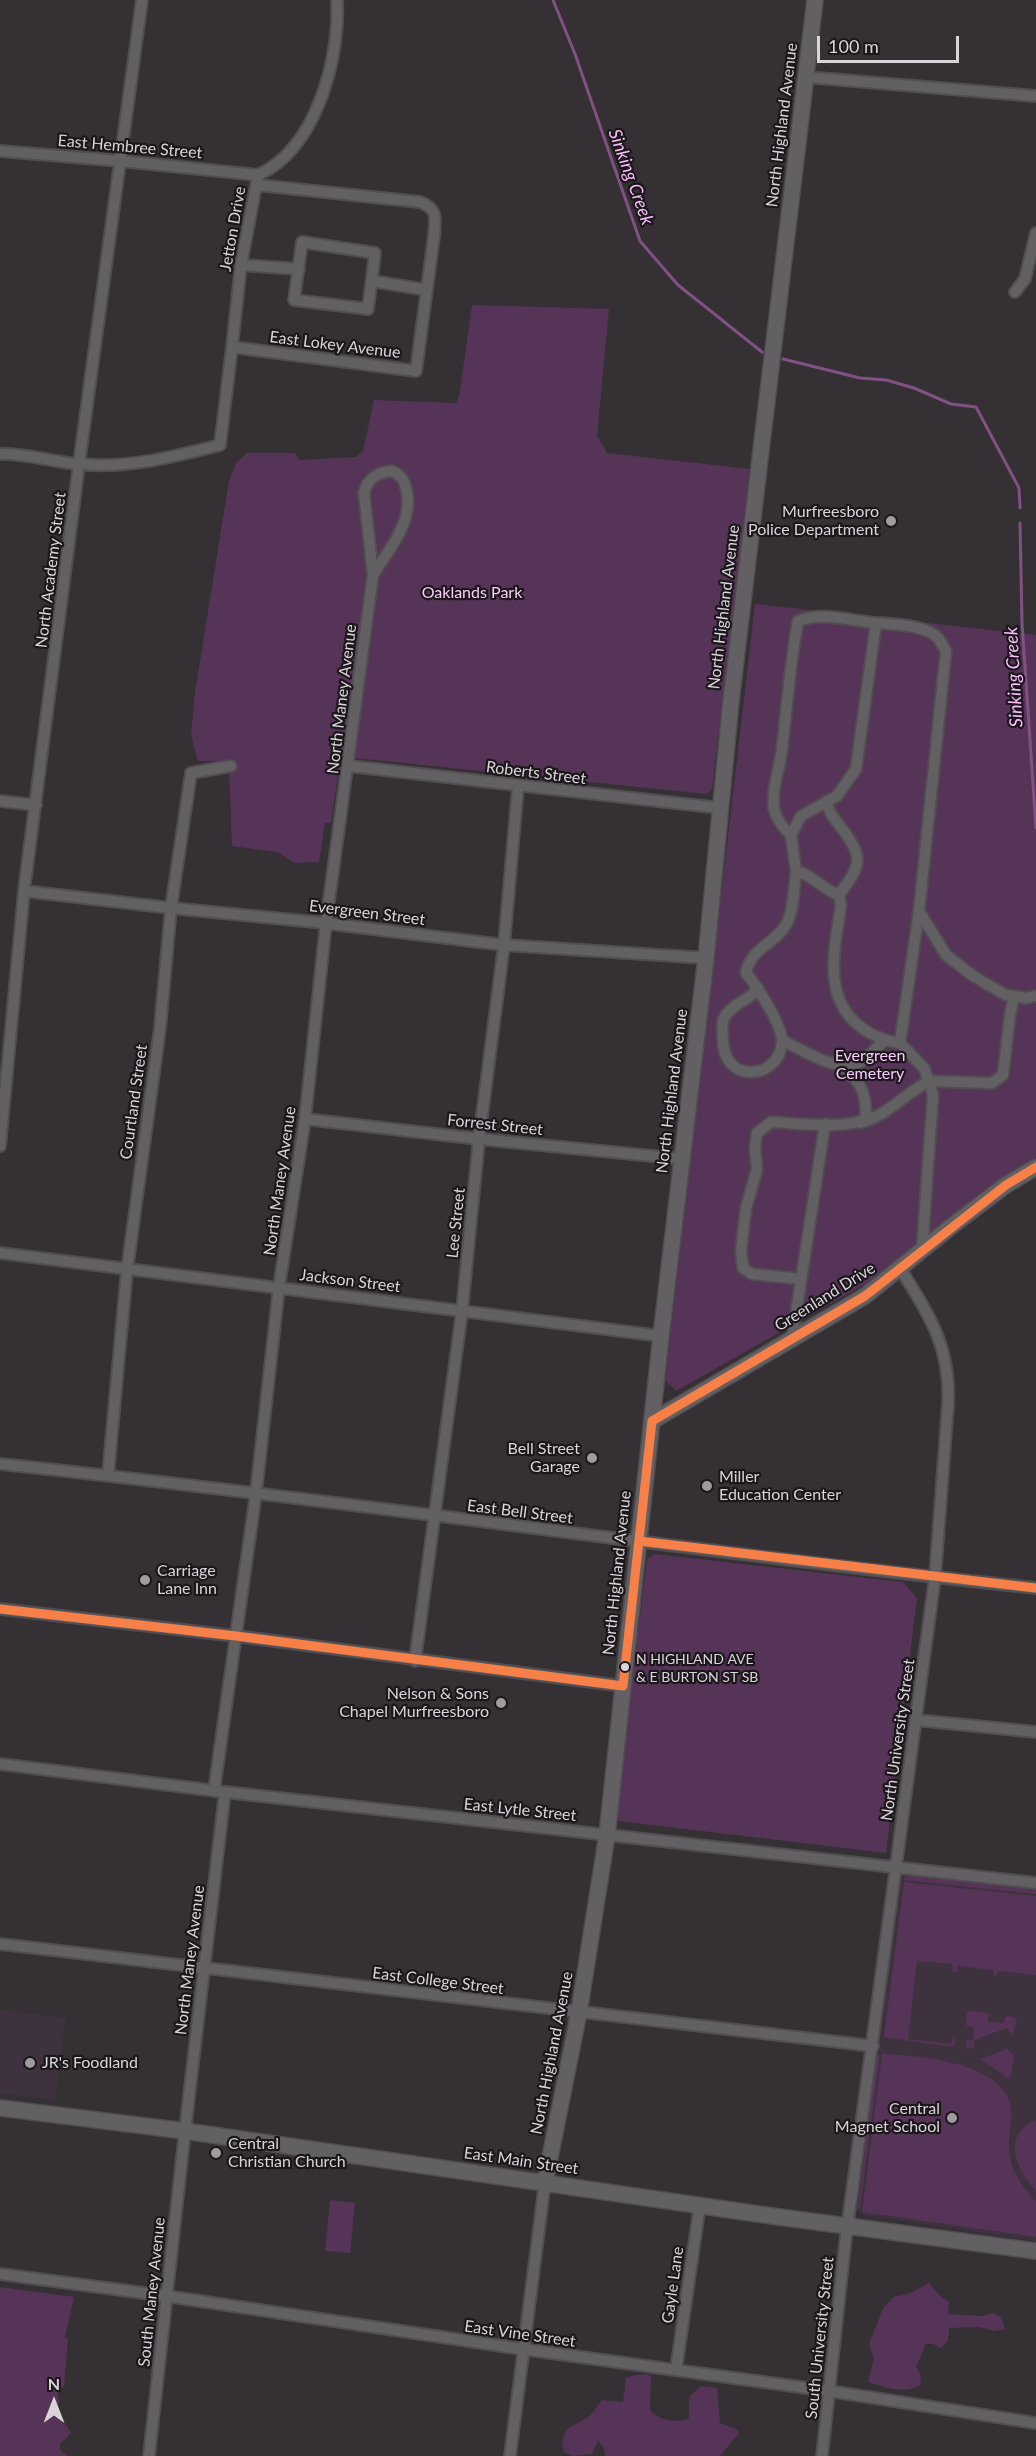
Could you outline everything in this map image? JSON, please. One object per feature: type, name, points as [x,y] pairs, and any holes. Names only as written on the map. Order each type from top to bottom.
[{"type":"street","name":"North Academy Street","points":[[0,1146],[5,1053],[24,891],[142,0]]},
{"type":"street","name":"Jetton Drive","points":[[232,347],[241,265],[257,180],[283,160],[305,129],[320,100],[335,55],[339,25],[337,0]]},
{"type":"street","name":"North Highland Avenue","points":[[545,2182],[579,2012],[606,1835],[661,1336],[706,958],[720,808],[815,0]]},
{"type":"street","points":[[805,77],[1036,96]]},
{"type":"street","name":"East Hembree Street","points":[[0,151],[122,160],[257,180]]},
{"type":"street","name":"East Lokey Avenue","points":[[232,347],[416,371],[435,216],[431,207],[420,202],[257,180]]},
{"type":"street","points":[[1016,292],[1025,279],[1036,233]]},
{"type":"street","points":[[302,242],[375,253],[368,309],[294,300],[299,269],[302,242]]},
{"type":"street","points":[[241,265],[299,269]]},
{"type":"street","points":[[372,281],[427,290]]},
{"type":"street","points":[[0,454],[79,464],[120,466],[170,458],[220,445],[232,347]]},
{"type":"street","points":[[392,471],[399,474],[406,487],[407,515],[401,530],[374,575],[364,493],[373,477],[392,471]]},
{"type":"street","name":"North Maney Avenue","points":[[185,2131],[204,1969],[236,1636],[256,1493],[279,1287],[305,1119],[326,923],[374,575]]},
{"type":"street","points":[[791,835],[781,827],[774,808],[774,793],[782,752],[792,651],[798,621],[808,617],[832,617],[922,630],[938,637],[946,651],[919,911],[900,1043]]},
{"type":"street","points":[[758,988],[754,995],[733,1006],[723,1019],[723,1052],[731,1066],[746,1072],[763,1071],[778,1058],[782,1040],[758,988],[746,974],[748,961],[778,935],[788,922],[796,871],[791,835],[801,816],[837,796],[856,769],[876,623]]},
{"type":"street","name":"Courtland Street","points":[[108,1475],[127,1270],[159,1028],[171,908],[191,773],[231,766]]},
{"type":"street","name":"Roberts Street","points":[[349,766],[518,787],[720,808]]},
{"type":"street","name":"Lee Street","points":[[415,1661],[462,1311],[504,945],[518,787]]},
{"type":"street","points":[[0,801],[36,805]]},
{"type":"street","points":[[827,801],[828,811],[851,840],[859,858],[853,876],[839,895],[841,904],[833,976],[836,994],[844,1012],[856,1024],[885,1041],[900,1043],[924,1068],[933,1095],[922,1250]]},
{"type":"street","points":[[796,871],[804,873],[816,884],[839,895]]},
{"type":"street","name":"Evergreen Street","points":[[24,891],[326,923],[504,945],[706,958]]},
{"type":"street","points":[[919,911],[946,955],[973,976],[1006,995],[1026,998],[1036,996]]},
{"type":"street","points":[[801,1279],[752,1274],[743,1268],[741,1250],[746,1208],[757,1168],[755,1147],[757,1133],[771,1122],[860,1123],[878,1118],[929,1081],[992,1083],[1003,1074],[1014,996]]},
{"type":"street","points":[[782,1040],[817,1058],[839,1064],[857,1064],[872,1055],[885,1041]]},
{"type":"street","points":[[839,1064],[854,1077],[866,1096],[866,1118],[860,1123]]},
{"type":"street","points":[[854,1077],[857,1064]]},
{"type":"street","name":"Forrest Street","points":[[305,1119],[683,1159]]},
{"type":"street","points":[[792,1339],[825,1124]]},
{"type":"street","name":"Greenland Drive","points":[[652,1422],[865,1296],[997,1192],[1036,1167]]},
{"type":"street","name":"Jackson Street","points":[[0,1254],[661,1336]]},
{"type":"street","name":"North University Street","points":[[850,2225],[895,1868],[935,1577],[949,1383],[940,1337],[900,1268]]},
{"type":"street","name":"East Bell Street","points":[[0,1464],[108,1475],[1036,1588]]},
{"type":"street","points":[[0,1609],[236,1636],[415,1661],[623,1686]]},
{"type":"street","points":[[916,1720],[1036,1732]]},
{"type":"street","name":"East Lytle Street","points":[[0,1764],[1036,1883]]},
{"type":"street","name":"East College Street","points":[[0,1944],[873,2046]]},
{"type":"street","name":"East Main Street","points":[[0,2108],[185,2131],[779,2217],[1036,2251]]},
{"type":"street","name":"South Maney Avenue","points":[[149,2456],[185,2131]]},
{"type":"street","points":[[510,2456],[545,2182]]},
{"type":"street","name":"Gayle Lane","points":[[676,2370],[700,2204]]},
{"type":"street","name":"South University Street","points":[[822,2456],[846,2235],[850,2225]]},
{"type":"street","name":"East Vine Street","points":[[0,2274],[829,2391],[1036,2423]]},
{"type":"shaded area","name":"Central Magnet School","points":[[905,1875],[1036,1890],[1036,2241],[864,2215],[858,2210],[898,1886],[899,1879]]},
{"type":"shaded area","points":[[0,2010],[66,2018],[55,2100],[0,2093]]},
{"type":"green space","name":"Oaklands Park","points":[[472,305],[609,309],[597,436],[607,453],[750,469],[712,790],[706,794],[345,757],[338,775],[331,823],[325,823],[319,862],[295,863],[277,852],[232,846],[227,761],[198,761],[191,736],[195,692],[229,481],[236,463],[247,453],[295,453],[299,460],[356,457],[363,451],[374,400],[456,403],[459,397]]},
{"type":"green space","name":"Evergreen Cemetery","points":[[755,604],[1036,635],[1036,1157],[983,1191],[867,1283],[676,1391],[665,1380]]},
{"type":"green space","points":[[654,1554],[903,1582],[917,1598],[886,1853],[618,1821],[616,1818],[647,1559]]},
{"type":"green space","points":[[905,1875],[1036,1890],[1036,1894],[904,1880]]},
{"type":"green space","points":[[904,1882],[1036,1896],[1036,1975],[998,1971],[995,1978],[993,1970],[958,1966],[957,1972],[953,1972],[952,1964],[917,1961],[908,2039],[951,2044],[954,2036],[955,2043],[952,2047],[884,2037]]},
{"type":"green space","points":[[969,2011],[988,2013],[988,2021],[1003,2023],[1006,2016],[1014,2017],[1017,2020],[1012,2036],[1007,2028],[974,2040],[974,2048],[966,2049],[966,2041],[973,2040],[974,2028],[966,2025]]},
{"type":"green space","points":[[1007,2049],[1014,2056],[1010,2079],[980,2059]]},
{"type":"green space","points":[[880,2054],[859,2212],[876,2058]]},
{"type":"green space","points":[[882,2054],[916,2056],[957,2064],[993,2080],[1005,2093],[1011,2108],[1010,2158],[1020,2182],[1036,2202],[1036,2237],[862,2212]]},
{"type":"green space","points":[[1036,2120],[1036,2191],[1018,2163],[1015,2144],[1018,2134],[1025,2126]]},
{"type":"green space","points":[[330,2200],[355,2203],[350,2253],[325,2251]]},
{"type":"green space","points":[[929,2283],[941,2297],[949,2302],[948,2314],[983,2316],[993,2313],[1001,2317],[1005,2329],[994,2331],[979,2327],[949,2328],[948,2341],[941,2348],[933,2344],[926,2344],[916,2367],[921,2375],[920,2385],[914,2388],[901,2390],[868,2382],[874,2358],[869,2344],[883,2308],[894,2297],[908,2294]]},
{"type":"green space","points":[[0,2287],[74,2297],[65,2337],[68,2339],[64,2386],[58,2393],[59,2402],[56,2411],[71,2433],[60,2444],[60,2450],[68,2456],[0,2456]]},
{"type":"green space","points":[[647,2374],[651,2377],[650,2410],[658,2417],[668,2420],[679,2421],[689,2418],[689,2397],[701,2386],[717,2388],[720,2423],[736,2429],[739,2433],[720,2456],[605,2456],[604,2448],[598,2441],[592,2454],[573,2456],[564,2452],[562,2440],[567,2429],[590,2416],[602,2400],[623,2402],[626,2378]]},
{"type":"waterway","name":"Sinking Creek","points":[[553,0],[575,54],[640,241],[678,285],[762,352]]},
{"type":"waterway","name":"Sinking Creek","points":[[783,359],[860,378],[886,380],[914,388],[951,404],[976,407],[1019,488],[1020,508]]},
{"type":"waterway","name":"Sinking Creek","points":[[1020,523],[1022,623],[1036,828]]},
{"type":"transit line","points":[[0,1609],[236,1636],[623,1686],[652,1421],[865,1296],[1006,1185],[1036,1167]]},
{"type":"transit line","points":[[639,1541],[1036,1588]]},
{"type":"place","name":"Murfreesboro Police Department","points":[[891,521]]},
{"type":"place","name":"Bell Street Garage","points":[[592,1458]]},
{"type":"place","name":"Miller Education Center","points":[[707,1486]]},
{"type":"place","name":"Carriage Lane Inn","points":[[145,1580]]},
{"type":"place","name":"N HIGHLAND AVE & E BURTON ST SB","points":[[625,1667]]},
{"type":"place","name":"Nelson & Sons Chapel Murfreesboro","points":[[501,1703]]},
{"type":"place","name":"JR's Foodland","points":[[30,2063]]},
{"type":"place","name":"Central Magnet School","points":[[952,2118]]},
{"type":"place","name":"Central Christian Church","points":[[216,2153]]}]
